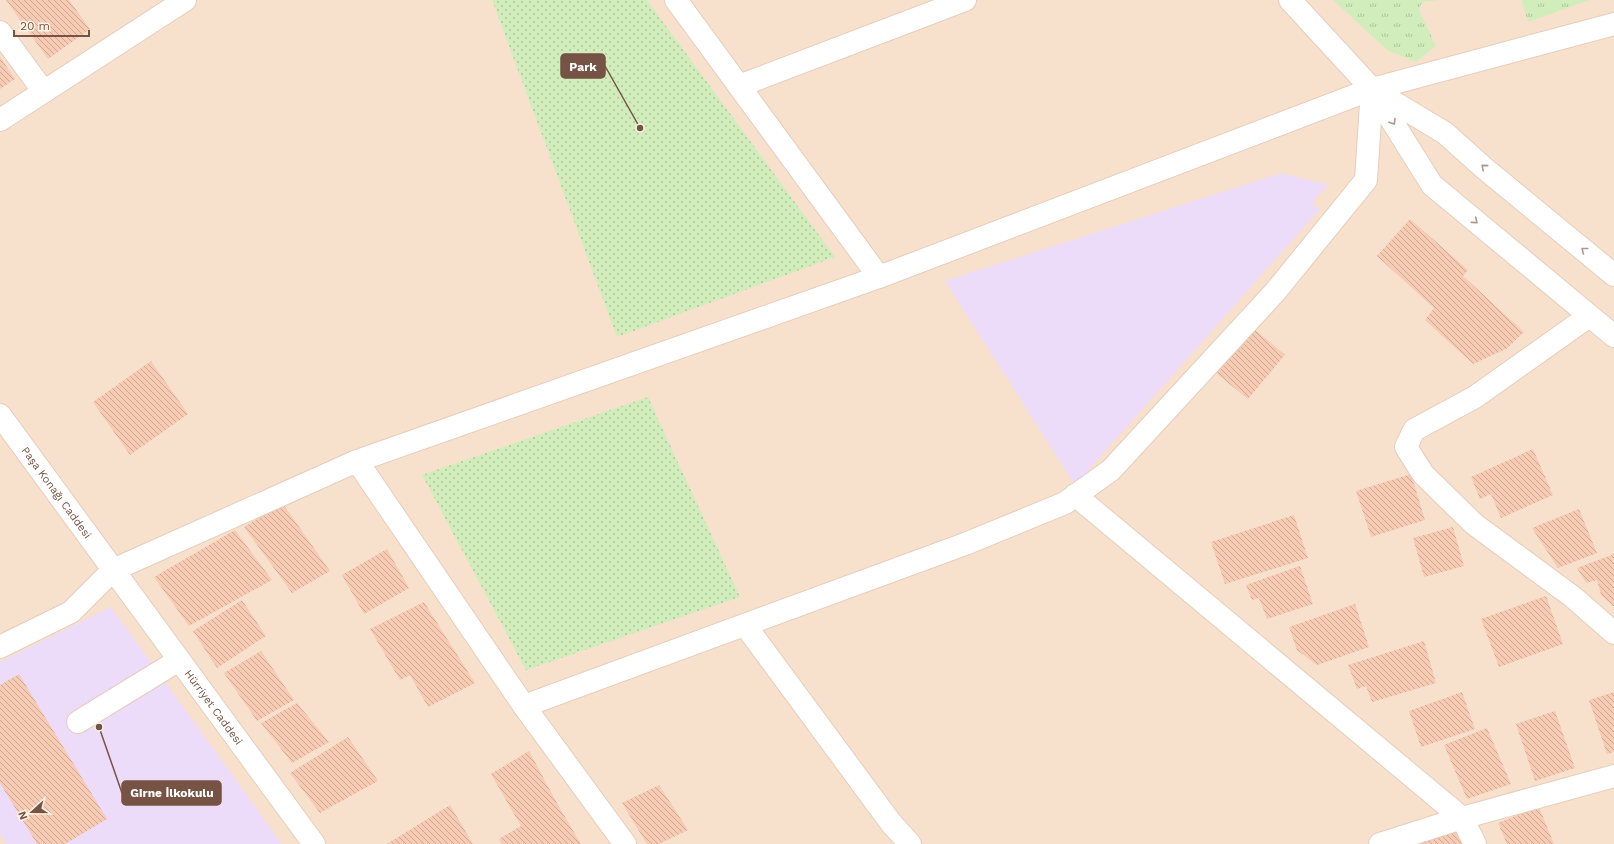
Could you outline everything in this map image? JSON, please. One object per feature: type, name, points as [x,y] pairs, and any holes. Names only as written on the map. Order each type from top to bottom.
[{"type":"street","points":[[0,120],[185,0]]},
{"type":"street","points":[[676,0],[879,277]]},
{"type":"street","points":[[739,86],[962,0]]},
{"type":"street","points":[[1290,0],[1372,89],[1432,185],[1614,336]]},
{"type":"street","points":[[0,647],[71,612],[113,570],[357,461],[879,277],[1372,89],[1614,24]]},
{"type":"street","points":[[0,32],[44,92]]},
{"type":"street","points":[[1372,89],[1445,133],[1484,168],[1614,275]]},
{"type":"street","points":[[524,706],[965,544],[1065,503],[1111,470],[1275,292],[1366,180],[1372,89]]},
{"type":"street","points":[[1589,316],[1476,397],[1414,430],[1406,447],[1423,474],[1474,524],[1573,597],[1614,633]]},
{"type":"street","name":"Paşa Konağı Caddesi","points":[[0,415],[113,570]]},
{"type":"street","points":[[357,461],[524,706],[625,844]]},
{"type":"street","points":[[1075,495],[1462,818],[1475,844]]},
{"type":"street","name":"Hürriyet Caddesi","points":[[113,570],[314,844]]},
{"type":"street","points":[[745,625],[890,823],[910,844]]},
{"type":"street","points":[[78,722],[179,660]]},
{"type":"street","points":[[1380,844],[1462,818],[1614,776]]},
{"type":"shaded area","points":[[0,0],[1614,0],[1614,844],[0,844]]},
{"type":"shaded area","points":[[1281,173],[1328,185],[1312,203],[1320,209],[1075,485],[945,281]]},
{"type":"shaded area","points":[[111,607],[282,844],[6,844],[0,833],[0,662]]},
{"type":"green space","points":[[492,0],[647,0],[835,257],[617,337]]},
{"type":"green space","points":[[1333,0],[1440,0],[1422,2],[1419,10],[1436,46],[1416,62],[1387,50]]},
{"type":"green space","points":[[1523,0],[1590,0],[1528,22],[1522,2]]},
{"type":"green space","points":[[648,397],[740,597],[526,670],[422,475]]},
{"type":"building","points":[[6,0],[69,0],[90,29],[48,59]]},
{"type":"building","points":[[0,57],[15,79],[0,89]]},
{"type":"building","points":[[1410,219],[1468,270],[1463,276],[1524,332],[1506,349],[1473,364],[1425,320],[1434,308],[1377,256]]},
{"type":"building","points":[[1253,328],[1285,355],[1248,399],[1216,373]]},
{"type":"building","points":[[151,361],[188,414],[130,455],[93,402]]},
{"type":"building","points":[[1533,449],[1553,495],[1501,518],[1491,494],[1480,499],[1471,477]]},
{"type":"building","points":[[1411,474],[1425,520],[1371,537],[1356,491]]},
{"type":"building","points":[[283,504],[330,571],[292,593],[244,527]]},
{"type":"building","points":[[1579,509],[1597,553],[1558,568],[1532,528]]},
{"type":"building","points":[[1294,515],[1308,558],[1225,584],[1211,542]]},
{"type":"building","points":[[1453,527],[1464,566],[1424,577],[1413,538]]},
{"type":"building","points":[[235,530],[272,580],[189,626],[154,577]]},
{"type":"building","points":[[387,549],[409,588],[364,614],[342,575]]},
{"type":"building","points":[[1614,554],[1614,607],[1601,595],[1597,580],[1586,583],[1577,568]]},
{"type":"building","points":[[1300,566],[1313,604],[1267,619],[1259,598],[1252,600],[1246,585]]},
{"type":"building","points":[[1546,596],[1563,644],[1499,667],[1481,619]]},
{"type":"building","points":[[242,600],[266,636],[217,668],[193,631]]},
{"type":"building","points":[[424,602],[475,683],[428,707],[410,675],[400,680],[370,629]]},
{"type":"building","points":[[1355,604],[1369,647],[1317,665],[1297,650],[1289,627]]},
{"type":"building","points":[[1424,641],[1436,683],[1372,702],[1366,686],[1357,689],[1348,665]]},
{"type":"building","points":[[261,651],[294,700],[257,721],[224,673]]},
{"type":"building","points":[[19,674],[107,819],[65,844],[37,844],[0,783],[0,685]]},
{"type":"building","points":[[1462,692],[1475,729],[1421,747],[1409,711]]},
{"type":"building","points":[[1614,692],[1614,752],[1607,754],[1589,700]]},
{"type":"building","points":[[297,703],[329,742],[292,763],[261,723]]},
{"type":"building","points":[[1555,711],[1575,768],[1535,781],[1516,724]]},
{"type":"building","points":[[1487,728],[1511,784],[1467,799],[1444,745]]},
{"type":"building","points":[[348,737],[378,781],[320,813],[290,773]]},
{"type":"building","points":[[529,751],[581,844],[502,844],[499,839],[521,826],[491,774]]},
{"type":"building","points":[[659,785],[688,830],[659,844],[647,844],[622,803]]},
{"type":"building","points":[[450,805],[473,844],[387,844]]},
{"type":"building","points":[[1539,807],[1554,844],[1507,844],[1498,823]]},
{"type":"building","points":[[1455,826],[1462,844],[1411,844]]},
{"type":"place","name":"Park","points":[[640,128]]},
{"type":"place","name":"Girne İlkokulu","points":[[99,727]]}]
